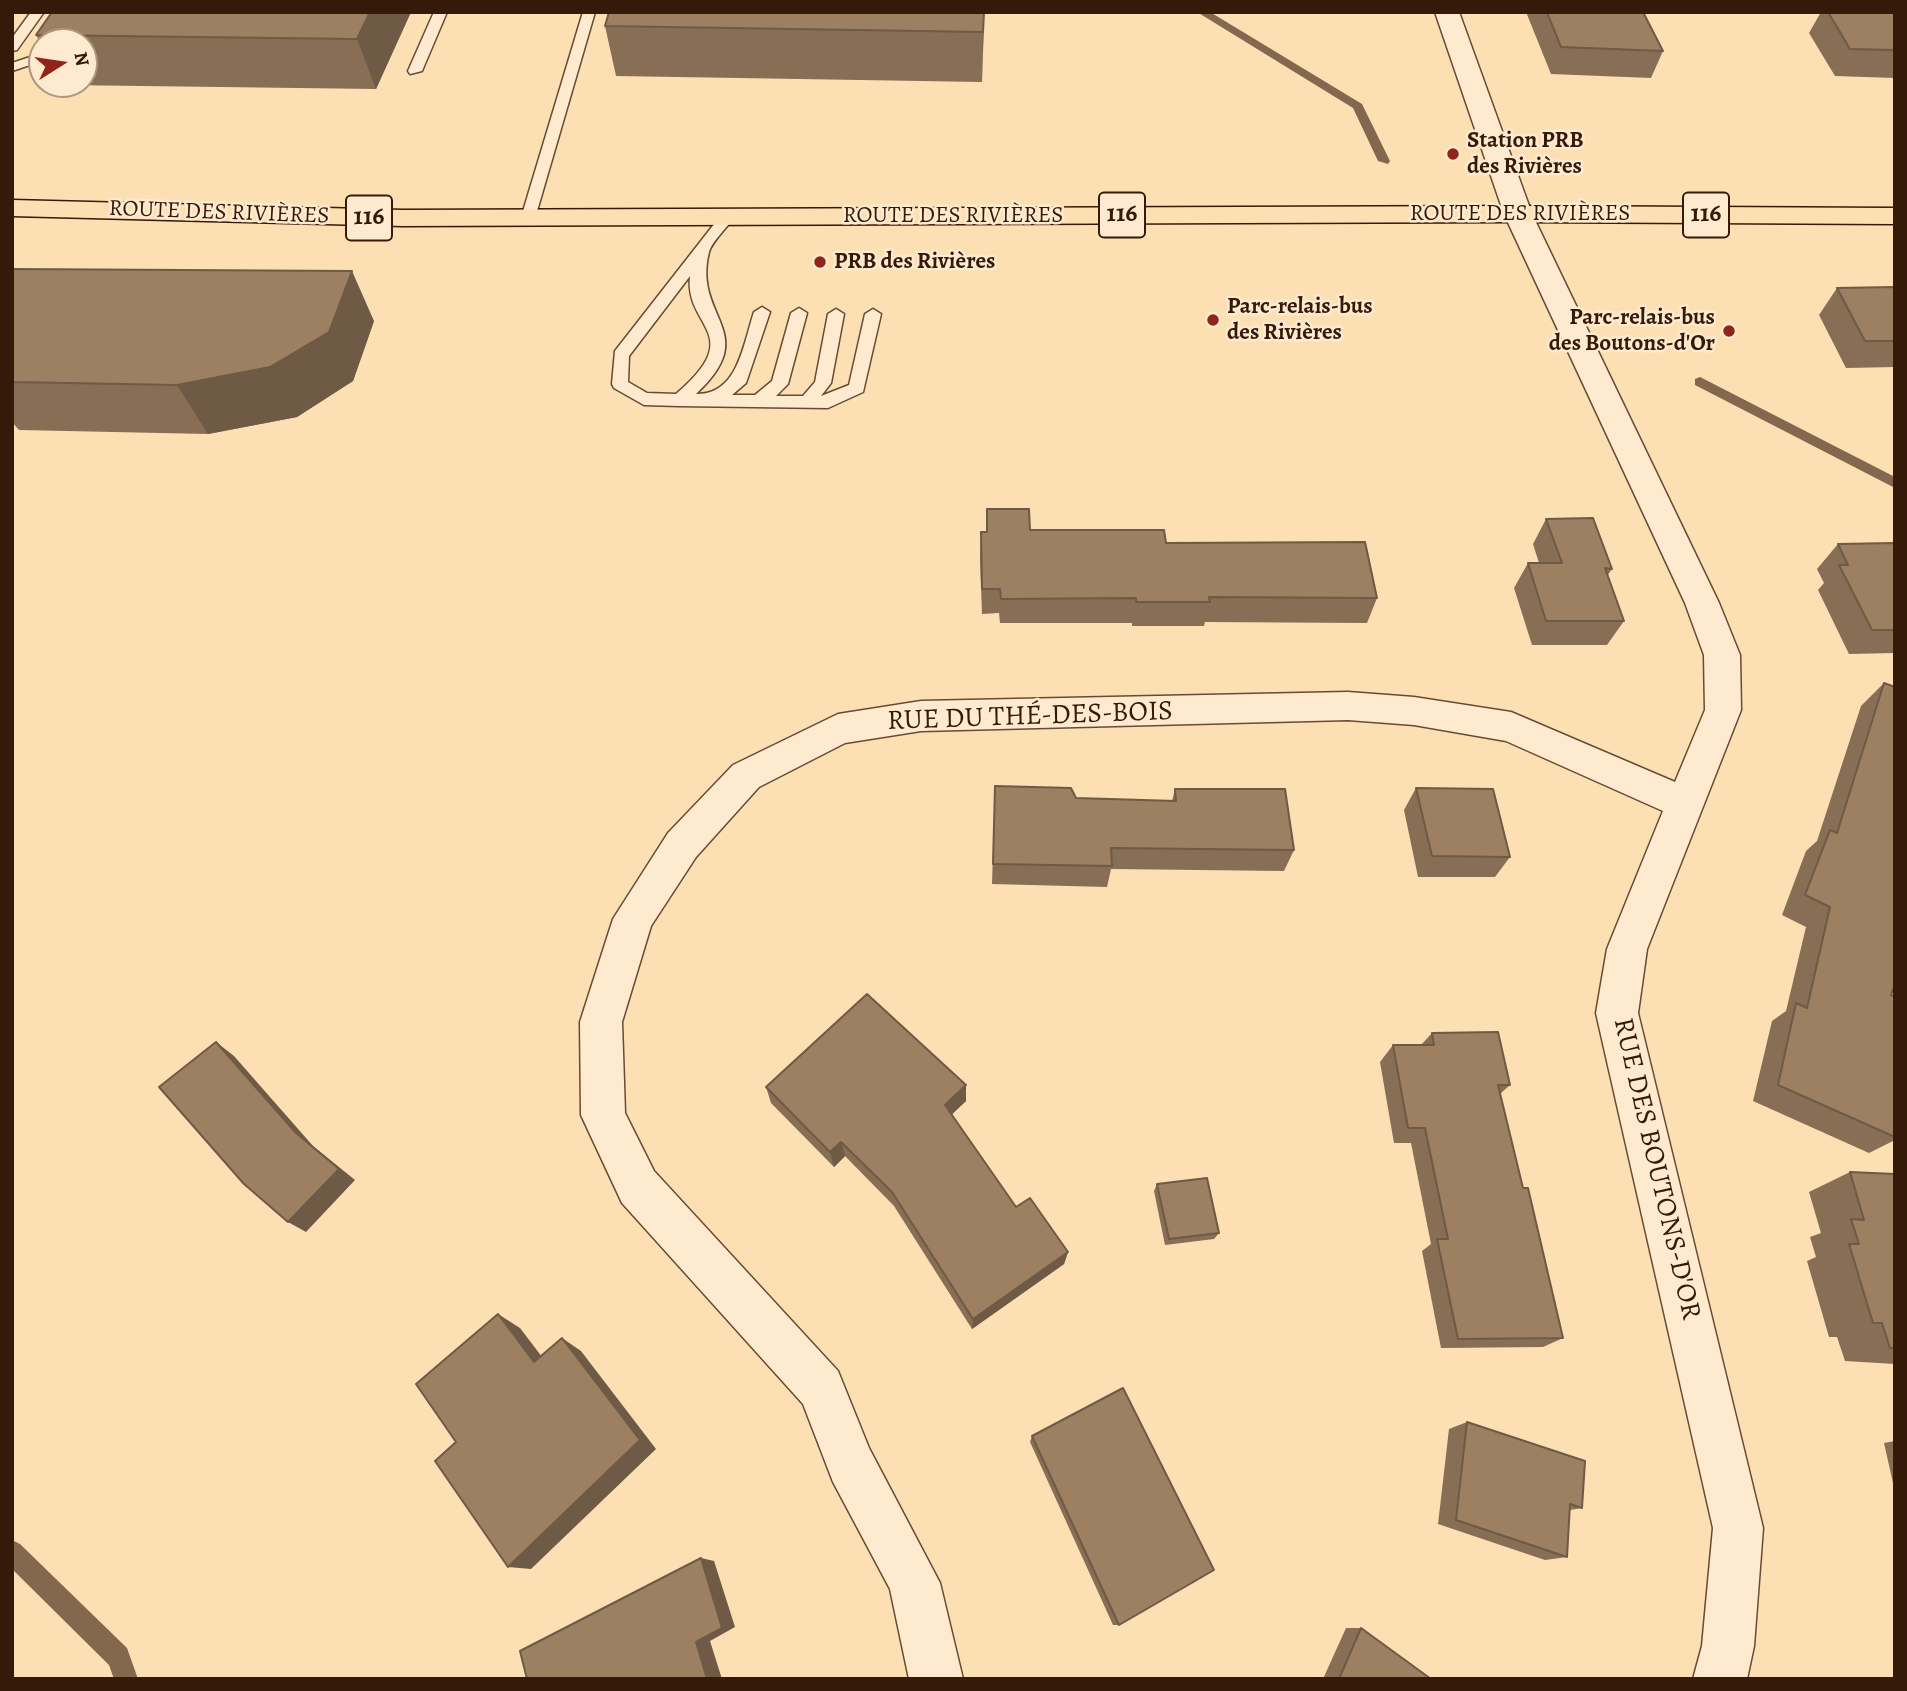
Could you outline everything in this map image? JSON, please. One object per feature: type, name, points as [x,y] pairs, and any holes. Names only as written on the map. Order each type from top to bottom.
[{"type":"main road","name":"ROUTE DES RIVIÈRES","points":[[12,208],[403,219],[1518,214],[1895,216]]},
{"type":"street","name":"RUE DES BOUTONS-D'OR","points":[[1447,12],[1518,214],[1702,603],[1722,655],[1723,710],[1627,949],[1617,1013],[1738,1528],[1728,1646],[1720,1679]]},
{"type":"street","name":"RUE DU THÉ-DES-BOIS","points":[[936,1679],[914,1583],[851,1464],[821,1388],[638,1187],[603,1115],[601,1022],[633,919],[682,845],[746,776],[838,729],[920,716],[1348,706],[1414,710],[1510,727],[1686,804]]},
{"type":"lane","points":[[12,47],[38,12]]},
{"type":"lane","points":[[415,71],[441,12]]},
{"type":"lane","points":[[527,218],[589,12]]},
{"type":"lane","points":[[727,217],[621,355],[620,384],[644,399],[828,402],[857,388],[873,314]]},
{"type":"lane","points":[[679,400],[704,380],[718,349],[717,329],[705,309],[697,284],[703,248]]},
{"type":"lane","points":[[713,400],[738,383],[762,312]]},
{"type":"lane","points":[[758,401],[780,384],[799,313]]},
{"type":"lane","points":[[807,402],[823,383],[836,314]]},
{"type":"building","points":[[52,12],[370,12],[357,39],[98,36],[98,28],[41,28]]},
{"type":"building","points":[[609,12],[984,12],[983,32],[605,26]]},
{"type":"building","points":[[1547,12],[1643,12],[1663,51],[1561,47]]},
{"type":"building","points":[[1828,12],[1895,12],[1895,50],[1850,49]]},
{"type":"building","points":[[12,269],[352,271],[329,332],[270,367],[177,385],[12,382]]},
{"type":"building","points":[[1895,287],[1895,341],[1865,341],[1837,288]]},
{"type":"building","points":[[987,509],[1029,509],[1030,530],[1164,530],[1166,543],[1365,542],[1377,598],[1209,597],[1210,602],[1136,602],[1136,598],[1001,599],[1000,589],[982,589],[981,532],[987,532]]},
{"type":"building","points":[[1593,518],[1612,569],[1605,568],[1624,621],[1546,621],[1528,563],[1562,563],[1546,519]]},
{"type":"building","points":[[1895,543],[1895,630],[1872,630],[1839,565],[1848,565],[1838,544]]},
{"type":"building","points":[[1884,683],[1895,687],[1895,984],[1891,995],[1895,997],[1895,1137],[1778,1085],[1796,1003],[1807,1008],[1830,907],[1805,895],[1830,830],[1837,833]]},
{"type":"building","points":[[995,786],[1071,788],[1076,798],[1176,801],[1175,789],[1285,789],[1294,850],[1111,848],[1112,866],[993,864]]},
{"type":"building","points":[[1416,788],[1493,789],[1510,857],[1432,856]]},
{"type":"building","points":[[867,994],[966,1085],[945,1105],[1016,1207],[1030,1198],[1068,1252],[973,1319],[892,1192],[841,1142],[830,1152],[766,1087]]},
{"type":"building","points":[[1498,1032],[1510,1085],[1498,1085],[1523,1188],[1528,1188],[1563,1338],[1458,1339],[1437,1239],[1448,1239],[1425,1128],[1408,1128],[1393,1045],[1434,1045],[1432,1033]]},
{"type":"building","points":[[216,1042],[296,1133],[339,1169],[288,1222],[244,1184],[159,1087]]},
{"type":"building","points":[[1850,1172],[1895,1174],[1895,1348],[1890,1348],[1882,1323],[1873,1323],[1849,1244],[1859,1244],[1851,1219],[1864,1220]]},
{"type":"building","points":[[1207,1178],[1219,1233],[1169,1239],[1157,1184]]},
{"type":"building","points":[[498,1314],[534,1362],[562,1338],[640,1440],[508,1567],[435,1461],[456,1442],[416,1384]]},
{"type":"building","points":[[1123,1388],[1214,1570],[1119,1625],[1032,1436]]},
{"type":"building","points":[[1467,1422],[1585,1461],[1582,1508],[1570,1504],[1567,1557],[1456,1520]]},
{"type":"building","points":[[701,1558],[722,1628],[696,1642],[707,1679],[527,1679],[520,1651]]},
{"type":"building","points":[[1361,1628],[1431,1679],[1339,1679]]},
{"type":"waterway","points":[[1202,12],[1358,106],[1384,161]]},
{"type":"waterway","points":[[1700,382],[1895,483]]},
{"type":"waterway","points":[[12,1552],[118,1657],[126,1679]]},
{"type":"place","name":"Station PRB des Rivières","points":[[1453,154]]},
{"type":"place","name":"PRB des Rivières","points":[[820,262]]},
{"type":"place","name":"Parc-relais-bus des Rivières","points":[[1213,320]]},
{"type":"place","name":"Parc-relais-bus des Boutons-d'Or","points":[[1729,331]]}]
